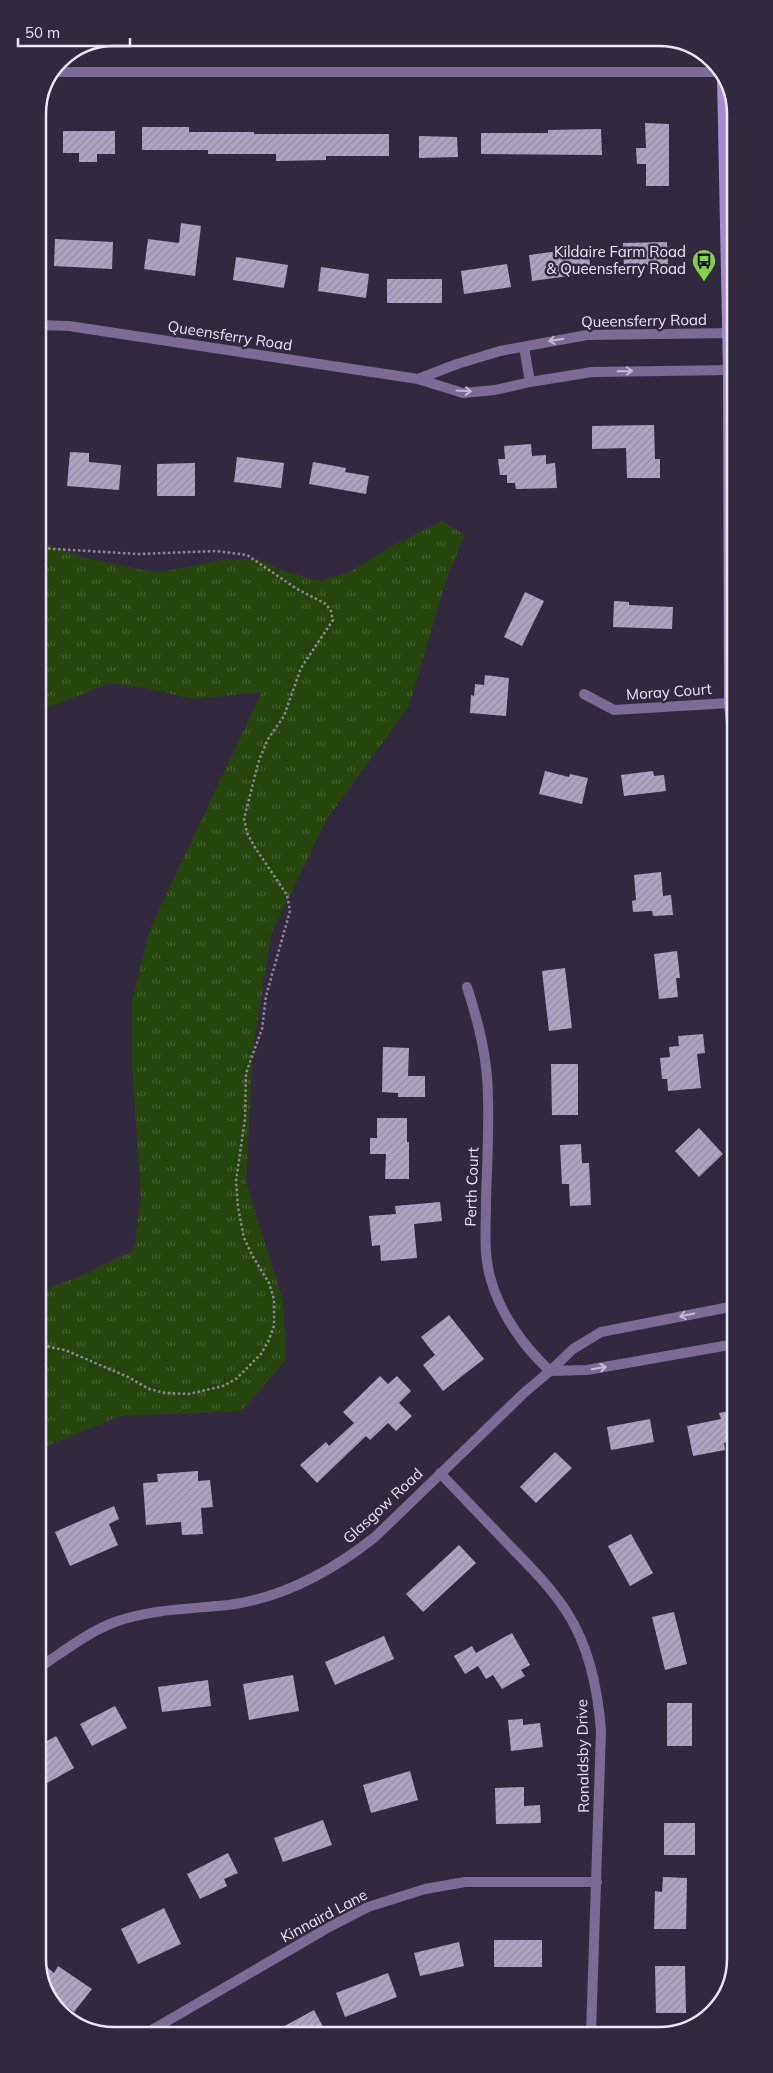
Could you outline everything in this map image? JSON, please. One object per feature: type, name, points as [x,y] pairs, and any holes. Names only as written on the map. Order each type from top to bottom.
[{"type":"main road","points":[[722,90],[727,237]]},
{"type":"street","points":[[61,72],[712,72]]},
{"type":"street","name":"Queensferry Road","points":[[46,325],[70,326],[418,379],[463,393],[495,390],[592,372],[727,370]]},
{"type":"street","name":"Queensferry Road","points":[[418,379],[457,364],[500,352],[587,335],[727,333]]},
{"type":"street","points":[[524,347],[530,382]]},
{"type":"street","name":"Moray Court","points":[[584,694],[614,710],[727,703]]},
{"type":"street","name":"Perth Court","points":[[467,987],[478,1020],[486,1064],[488,1106],[485,1246],[490,1279],[508,1320],[524,1343],[550,1372]]},
{"type":"street","name":"Glasgow Road","points":[[46,1663],[92,1634],[113,1623],[135,1616],[251,1601],[300,1585],[351,1556],[375,1537],[524,1393],[550,1372],[573,1349],[601,1332],[727,1307]]},
{"type":"street","points":[[550,1372],[587,1370],[727,1345]]},
{"type":"street","name":"Ronaldsby Drive","points":[[440,1473],[539,1575],[569,1615],[581,1640],[596,1685],[601,1731],[591,2027]]},
{"type":"street","name":"Kinnaird Lane","points":[[157,2027],[331,1926],[368,1907],[425,1889],[465,1882],[597,1882]]},
{"type":"path","points":[[46,548],[139,554],[216,551],[247,555],[297,589],[326,604],[331,611],[333,620],[301,668],[284,716],[268,739],[259,760],[244,819],[246,833],[287,895],[290,910],[266,996],[262,1029],[246,1073],[245,1120],[236,1181],[238,1207],[244,1238],[252,1256],[269,1283],[274,1299],[274,1326],[268,1342],[248,1369],[236,1379],[223,1386],[189,1394],[165,1393],[149,1389],[128,1377],[65,1350],[46,1346]]},
{"type":"green space","points":[[442,521],[465,535],[446,580],[409,706],[327,819],[271,934],[253,1051],[246,1182],[283,1301],[286,1360],[241,1411],[120,1416],[46,1446],[46,1289],[83,1275],[134,1250],[141,1198],[132,1065],[132,1001],[150,929],[262,692],[193,699],[146,688],[109,683],[53,706],[46,707],[46,546],[50,545],[82,557],[157,573],[221,560],[259,559],[283,571],[320,581],[350,572],[390,547]]},
{"type":"building","points":[[645,123],[669,124],[669,186],[646,186],[646,164],[637,164],[636,148],[646,148]]},
{"type":"building","points":[[142,127],[189,127],[189,132],[254,132],[254,134],[389,134],[389,156],[326,156],[326,160],[276,161],[276,154],[208,154],[208,150],[142,150]]},
{"type":"building","points":[[601,129],[602,155],[481,154],[481,133],[548,133],[548,130]]},
{"type":"building","points":[[63,131],[115,131],[115,154],[97,154],[97,162],[79,162],[79,153],[63,153]]},
{"type":"building","points":[[419,136],[457,137],[458,157],[419,158]]},
{"type":"building","points":[[181,223],[201,226],[195,276],[144,269],[148,239],[179,243]]},
{"type":"building","points":[[55,239],[113,242],[112,269],[54,266]]},
{"type":"building","points":[[667,242],[668,264],[624,267],[623,243]]},
{"type":"building","points":[[588,247],[591,273],[532,281],[529,255]]},
{"type":"building","points":[[236,257],[288,265],[284,288],[233,280]]},
{"type":"building","points":[[507,264],[511,287],[464,294],[461,271]]},
{"type":"building","points":[[321,267],[369,274],[366,298],[318,291]]},
{"type":"building","points":[[387,279],[442,279],[442,303],[387,303]]},
{"type":"building","points":[[654,425],[655,459],[660,459],[660,478],[627,478],[626,448],[592,449],[592,426]]},
{"type":"building","points":[[531,444],[532,456],[546,455],[546,464],[555,463],[557,488],[516,489],[515,483],[507,483],[507,475],[500,475],[498,459],[505,459],[504,446]]},
{"type":"building","points":[[70,452],[89,453],[89,462],[121,465],[119,490],[67,486]]},
{"type":"building","points":[[237,457],[284,463],[281,488],[234,482]]},
{"type":"building","points":[[313,462],[346,468],[345,472],[369,476],[366,494],[309,484]]},
{"type":"building","points":[[195,463],[195,496],[157,496],[157,464]]},
{"type":"building","points":[[525,592],[544,601],[522,646],[504,637]]},
{"type":"building","points":[[614,601],[629,602],[629,605],[673,607],[672,629],[613,627]]},
{"type":"building","points":[[485,675],[509,678],[506,716],[470,713],[471,695],[474,696],[475,684],[484,685]]},
{"type":"building","points":[[545,771],[569,777],[570,774],[588,778],[582,804],[539,794]]},
{"type":"building","points":[[653,771],[654,776],[664,775],[666,791],[624,796],[621,775]]},
{"type":"building","points":[[661,872],[663,896],[671,895],[673,915],[653,916],[652,911],[633,912],[632,901],[636,900],[634,875]]},
{"type":"building","points":[[677,951],[680,978],[676,978],[678,997],[659,999],[654,954]]},
{"type":"building","points":[[565,968],[572,1028],[549,1031],[542,971]]},
{"type":"building","points":[[703,1034],[705,1053],[697,1054],[701,1088],[668,1091],[667,1079],[662,1079],[660,1058],[670,1057],[669,1047],[679,1046],[678,1036]]},
{"type":"building","points":[[383,1047],[409,1048],[408,1076],[425,1076],[425,1097],[398,1097],[398,1093],[382,1092]]},
{"type":"building","points":[[551,1064],[578,1064],[578,1115],[552,1115]]},
{"type":"building","points":[[377,1118],[407,1118],[409,1179],[385,1179],[386,1154],[370,1154],[370,1138],[377,1138]]},
{"type":"building","points":[[699,1128],[723,1154],[699,1177],[675,1151]]},
{"type":"building","points":[[581,1144],[582,1163],[589,1163],[591,1205],[570,1206],[569,1184],[562,1184],[560,1145]]},
{"type":"building","points":[[440,1202],[442,1221],[414,1224],[417,1258],[381,1261],[380,1245],[372,1246],[369,1216],[396,1214],[395,1206]]},
{"type":"building","points":[[449,1315],[484,1359],[443,1391],[423,1365],[435,1355],[421,1337]]},
{"type":"building","points":[[380,1376],[388,1384],[397,1376],[411,1391],[399,1403],[412,1416],[396,1431],[388,1423],[370,1440],[366,1436],[317,1483],[300,1465],[326,1442],[329,1446],[354,1423],[343,1412]]},
{"type":"building","points":[[727,1412],[727,1442],[724,1443],[725,1450],[693,1456],[687,1426],[721,1419],[719,1413]]},
{"type":"building","points":[[650,1419],[654,1442],[611,1450],[607,1427]]},
{"type":"building","points":[[555,1452],[572,1468],[536,1503],[520,1487]]},
{"type":"building","points":[[198,1471],[198,1481],[210,1480],[213,1507],[201,1508],[203,1534],[182,1535],[181,1522],[146,1525],[143,1483],[158,1482],[157,1474]]},
{"type":"building","points":[[114,1506],[119,1519],[109,1524],[118,1545],[70,1566],[55,1532]]},
{"type":"building","points":[[631,1534],[653,1573],[630,1586],[608,1546]]},
{"type":"building","points":[[459,1545],[476,1563],[423,1612],[406,1594]]},
{"type":"building","points":[[674,1612],[687,1664],[665,1670],[652,1617]]},
{"type":"building","points":[[512,1633],[530,1665],[521,1670],[525,1676],[502,1689],[493,1675],[486,1679],[478,1666],[465,1674],[454,1656],[472,1646],[476,1653]]},
{"type":"building","points":[[384,1636],[394,1659],[335,1685],[325,1662]]},
{"type":"building","points":[[293,1675],[299,1711],[249,1720],[243,1684]]},
{"type":"building","points":[[208,1680],[211,1706],[162,1712],[158,1687]]},
{"type":"building","points":[[667,1703],[692,1703],[692,1746],[667,1746]]},
{"type":"building","points":[[115,1706],[127,1728],[92,1746],[80,1724]]},
{"type":"building","points":[[523,1719],[523,1725],[540,1723],[543,1747],[511,1751],[508,1720]]},
{"type":"building","points":[[56,1736],[74,1768],[46,1784],[46,1742]]},
{"type":"building","points":[[410,1771],[418,1800],[371,1813],[363,1785]]},
{"type":"building","points":[[524,1787],[524,1806],[540,1805],[541,1823],[496,1824],[495,1788]]},
{"type":"building","points":[[323,1820],[332,1845],[283,1862],[274,1838]]},
{"type":"building","points":[[664,1823],[695,1823],[695,1855],[664,1855]]},
{"type":"building","points":[[228,1853],[238,1873],[224,1879],[227,1886],[200,1899],[187,1874]]},
{"type":"building","points":[[663,1877],[687,1878],[686,1929],[654,1929],[655,1891],[662,1892]]},
{"type":"building","points":[[164,1908],[181,1944],[138,1964],[121,1929]]},
{"type":"building","points":[[494,1940],[542,1940],[542,1967],[494,1967]]},
{"type":"building","points":[[459,1942],[464,1966],[420,1976],[414,1953]]},
{"type":"building","points":[[58,1966],[92,1989],[74,2012],[58,1997],[51,1985],[47,1967],[54,1973]]},
{"type":"building","points":[[655,1966],[685,1966],[686,2013],[656,2013]]},
{"type":"building","points":[[388,1973],[397,1997],[345,2017],[336,1993]]},
{"type":"building","points":[[314,2010],[323,2027],[283,2027]]},
{"type":"place","name":"Kildaire Farm Road & Queensferry Road","points":[[704,282]]}]
